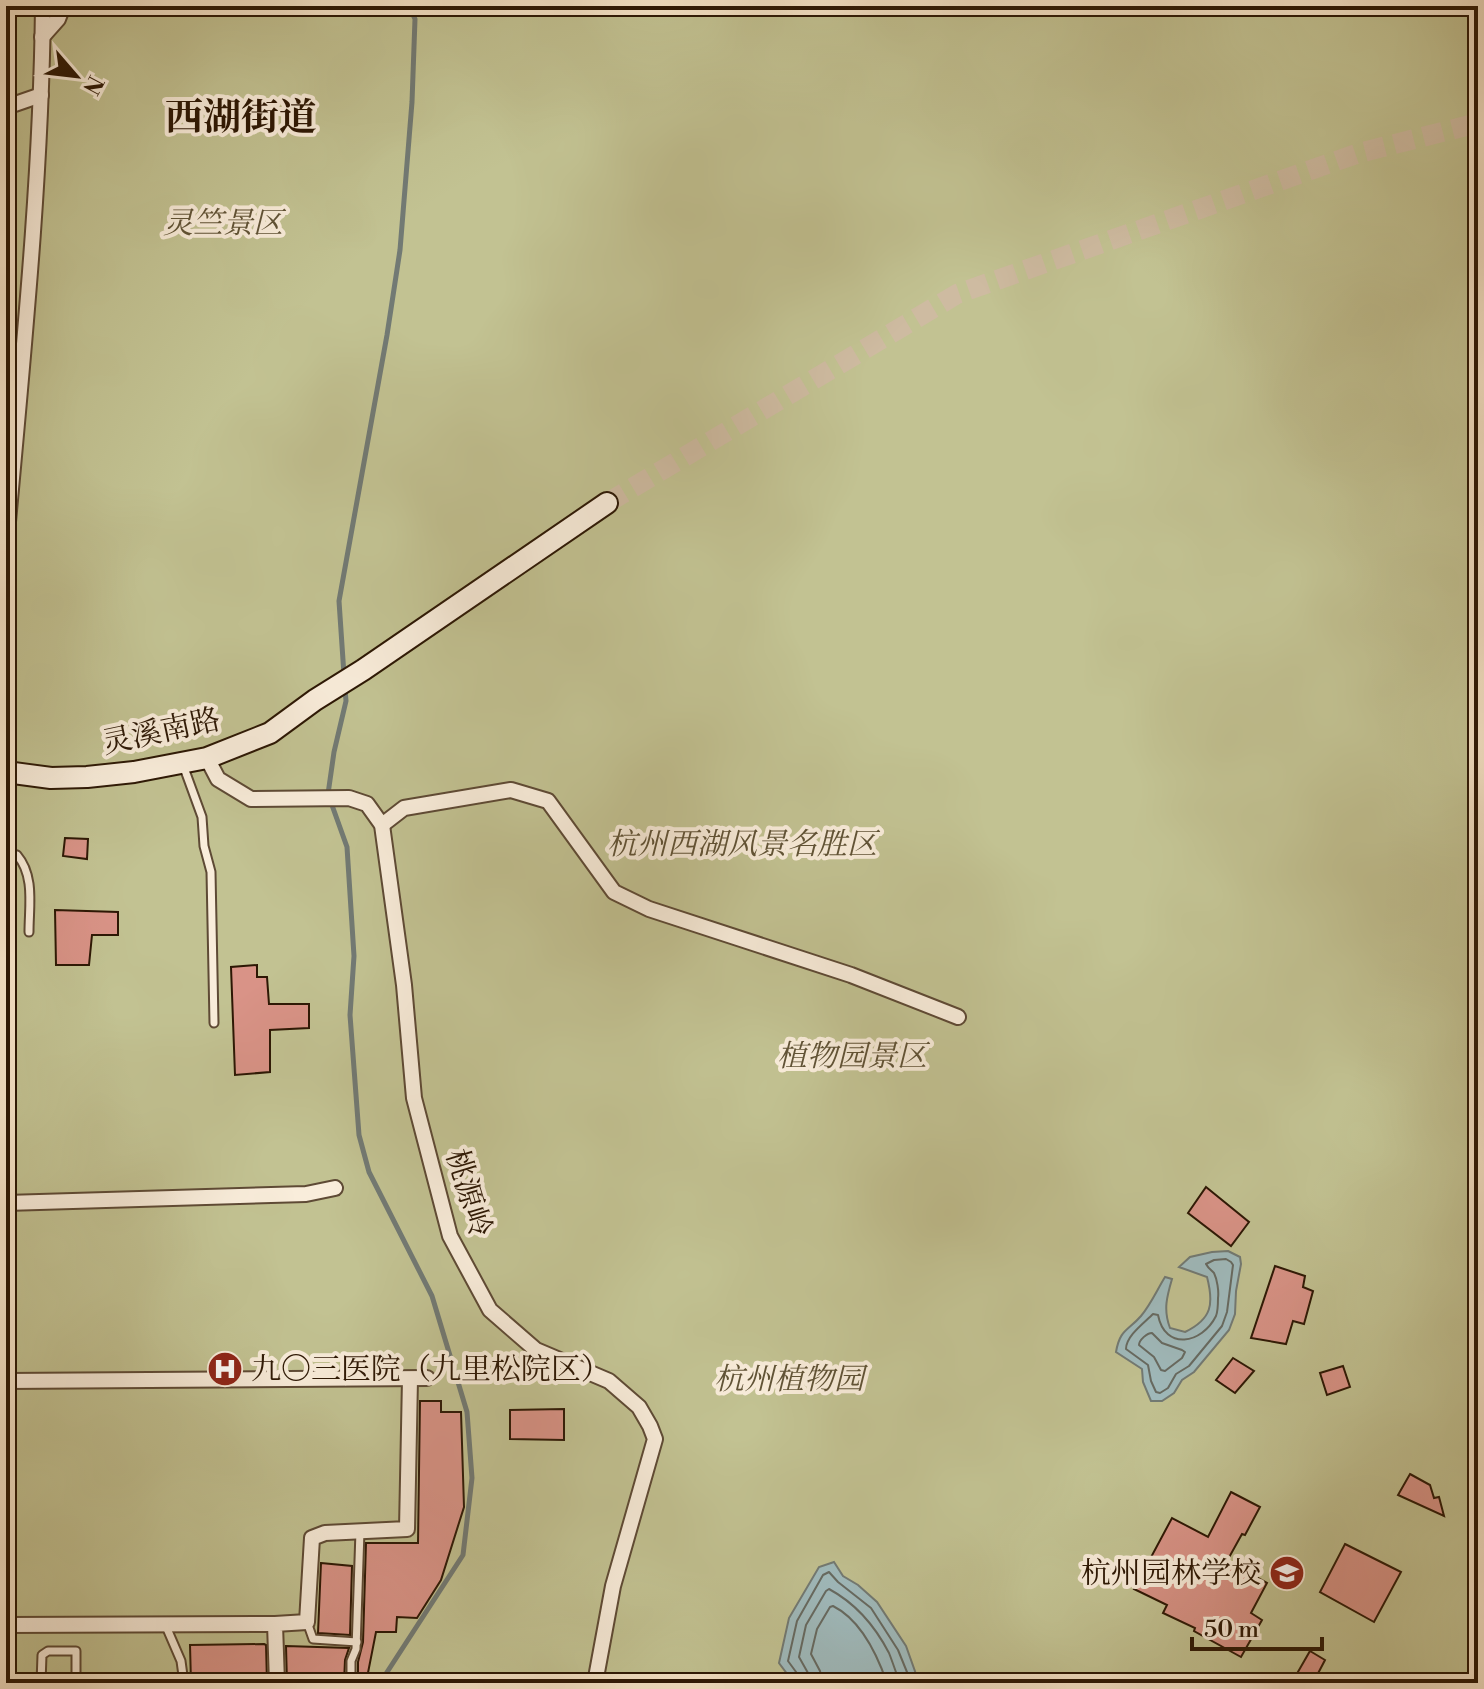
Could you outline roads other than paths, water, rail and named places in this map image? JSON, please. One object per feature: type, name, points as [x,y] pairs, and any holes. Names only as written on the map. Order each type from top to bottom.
[{"type":"main road","name":"灵溪南路","points":[[6,772],[51,778],[134,772],[207,758],[270,733],[607,503]]},
{"type":"street","points":[[6,544],[26,324],[41,95],[43,6]]},
{"type":"street","points":[[42,37],[58,19],[63,6]]},
{"type":"street","points":[[6,103],[15,104],[41,95]]},
{"type":"street","points":[[207,758],[218,779],[251,799],[349,798],[367,804],[382,825],[404,808],[511,790],[548,801],[614,892],[649,909],[851,975],[958,1017]]},
{"type":"street","name":"桃源岭","points":[[382,825],[404,985],[414,1098],[450,1236],[490,1310],[536,1350],[609,1381],[639,1407],[655,1439],[613,1586],[595,1683]]},
{"type":"street","points":[[6,1203],[306,1194],[335,1188]]},
{"type":"street","points":[[6,1381],[427,1378]]},
{"type":"street","points":[[6,1625],[307,1622],[312,1538],[325,1533],[407,1529],[410,1379]]},
{"type":"street","points":[[275,1624],[277,1683]]},
{"type":"lane","points":[[182,763],[202,817],[204,846],[211,872],[214,1023]]},
{"type":"lane","points":[[6,853],[17,855],[30,880],[29,932]]},
{"type":"lane","points":[[351,1683],[351,1661],[357,1642],[360,1531]]},
{"type":"lane","points":[[307,1622],[313,1639],[357,1642]]},
{"type":"lane","points":[[165,1624],[181,1661],[184,1683]]},
{"type":"lane","points":[[41,1683],[42,1655],[48,1651],[76,1651],[76,1683]]},
{"type":"water","points":[[1228,1251],[1240,1257],[1241,1264],[1235,1314],[1229,1330],[1194,1372],[1182,1380],[1174,1393],[1162,1401],[1151,1401],[1143,1382],[1142,1369],[1116,1352],[1120,1339],[1145,1311],[1165,1277],[1172,1279],[1166,1309],[1170,1328],[1185,1332],[1201,1322],[1210,1303],[1207,1277],[1179,1267],[1190,1257]]},
{"type":"water","points":[[834,1562],[843,1576],[877,1602],[906,1646],[916,1674],[931,1681],[947,1683],[794,1683],[779,1663],[789,1618],[819,1567]]},
{"type":"waterway","points":[[344,675],[339,601],[400,250],[412,102],[415,19],[409,6]]},
{"type":"waterway","points":[[345,689],[346,701],[328,794],[347,847],[354,956],[350,1015],[359,1135],[369,1172],[432,1296],[467,1412],[472,1478],[463,1555],[380,1683]]},
{"type":"tunnel","points":[[607,503],[957,294],[1359,153],[1478,123]]},
{"type":"place","name":"九〇三医院（九里松院区）","points":[[225,1369]]},
{"type":"place","name":"杭州园林学校","points":[[1287,1573]]},
{"type":"district","name":"西湖街道","points":[[241,117]]},
{"type":"park label","name":"灵竺景区","points":[[223,223]]},
{"type":"park label","name":"杭州西湖风景名胜区","points":[[742,844]]},
{"type":"park label","name":"植物园景区","points":[[852,1056]]},
{"type":"park label","name":"杭州植物园","points":[[789,1379]]}]
